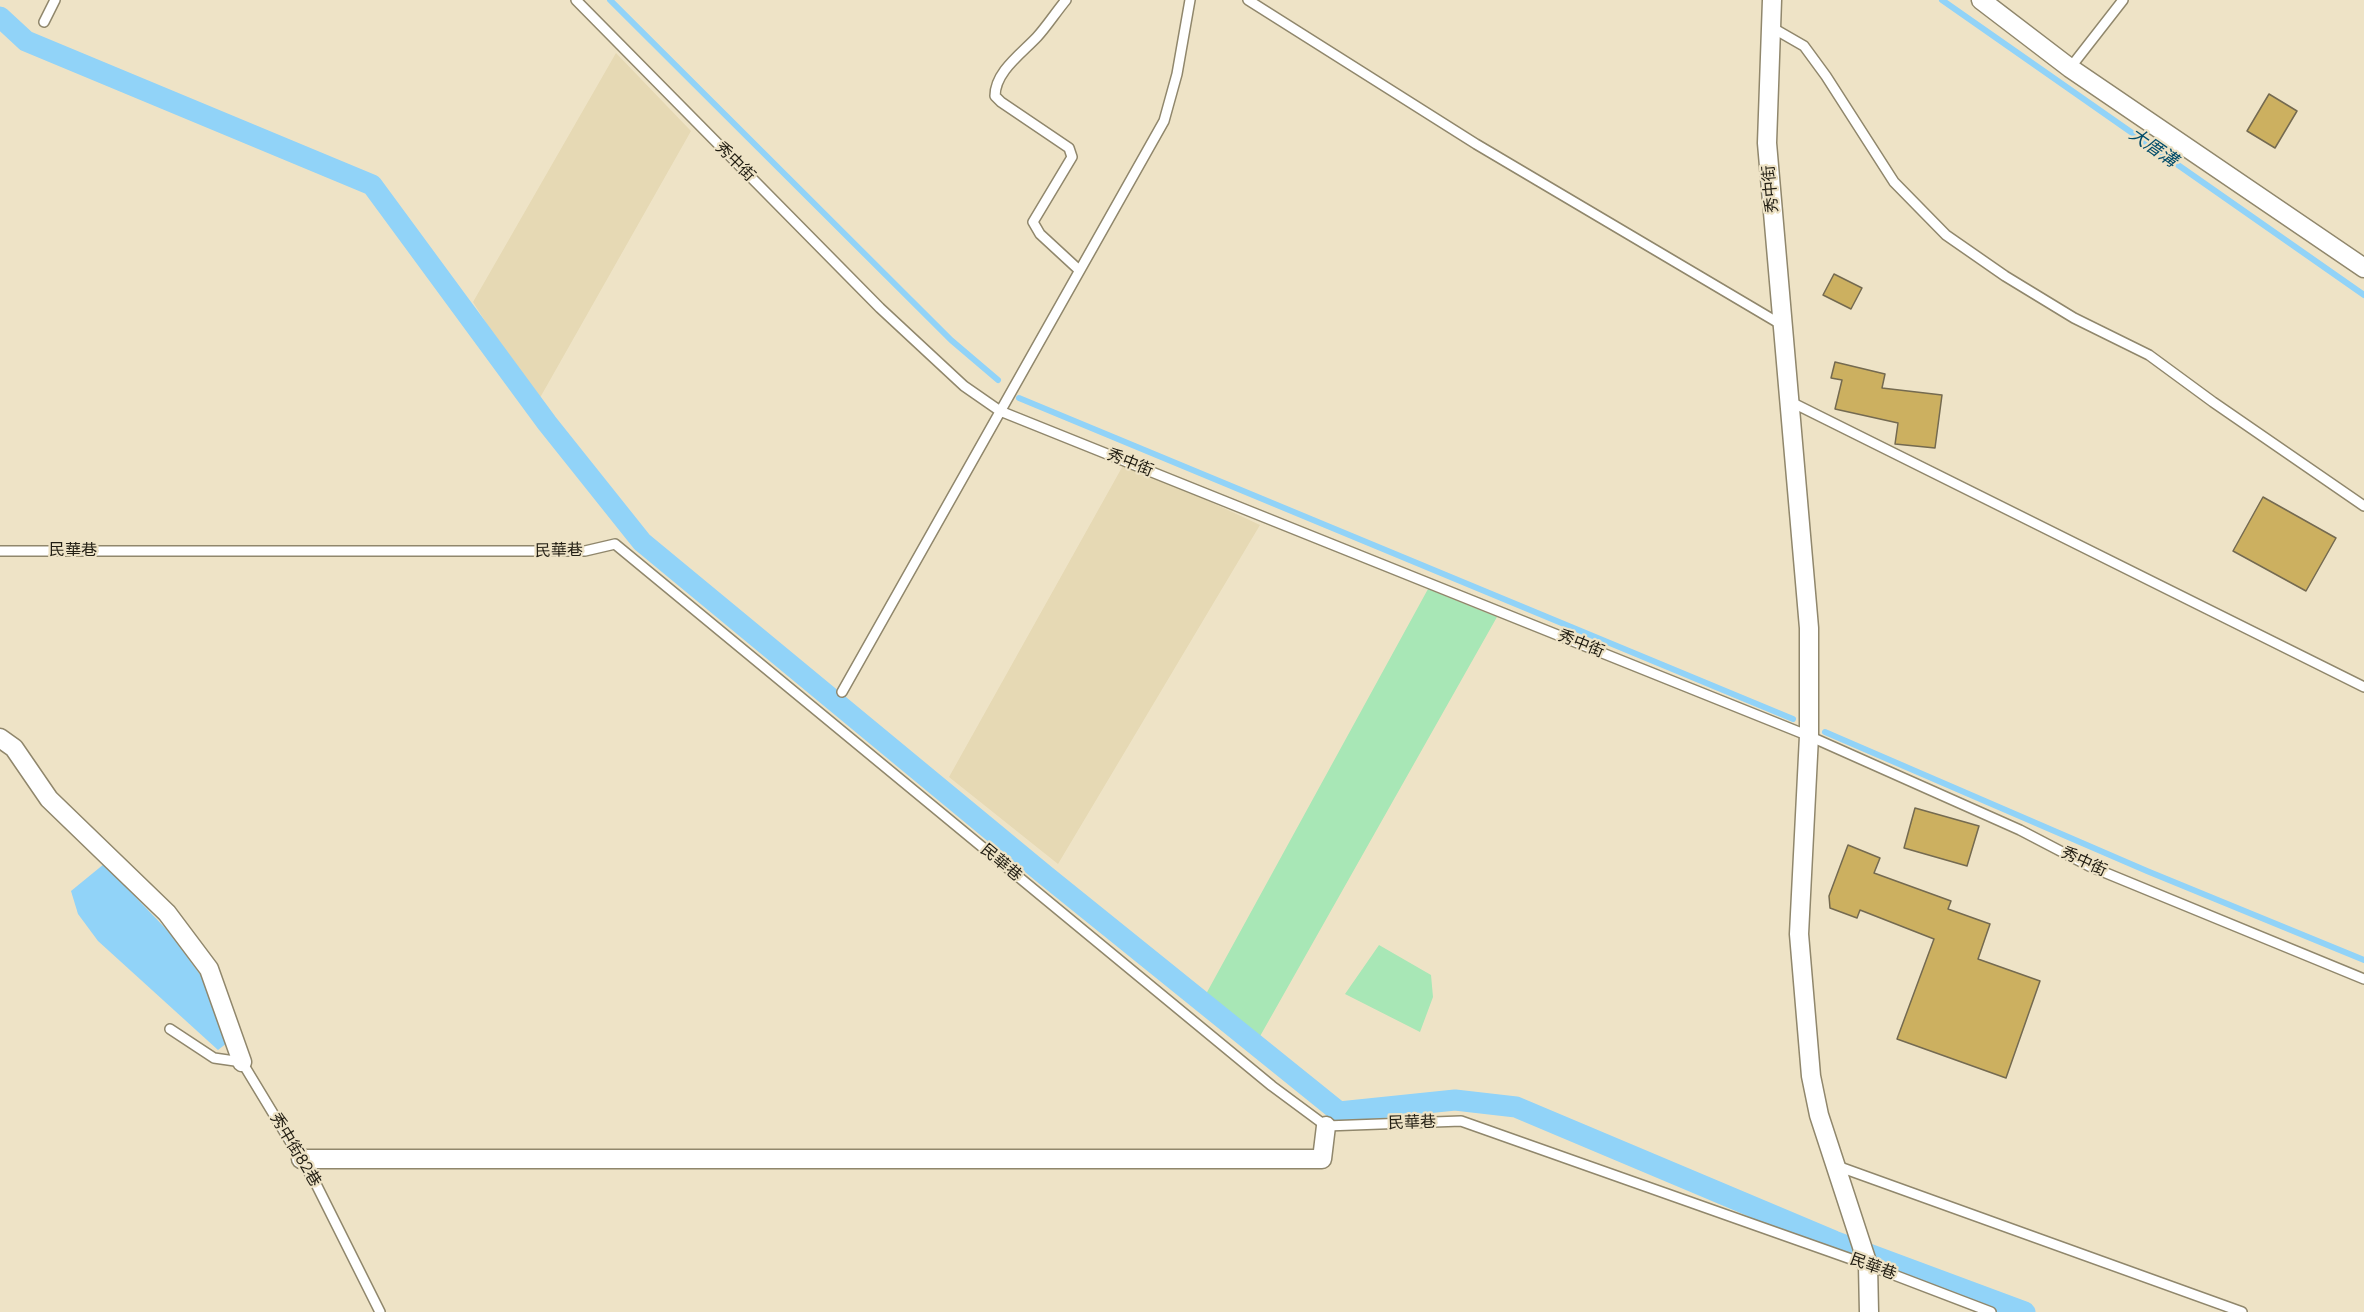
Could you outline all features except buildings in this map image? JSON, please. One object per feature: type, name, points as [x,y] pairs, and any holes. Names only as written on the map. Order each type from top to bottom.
[{"type":"street","name":"秀中街","points":[[1772,0],[1767,144],[1809,628],[1809,736],[1799,934],[1811,1076],[1820,1115],[1868,1264],[1869,1312]]},
{"type":"street","points":[[1980,0],[2070,68],[2364,268]]},
{"type":"street","points":[[0,738],[14,748],[49,799],[167,913],[209,969],[242,1062]]},
{"type":"street","points":[[301,1159],[1322,1160],[1326,1126]]},
{"type":"lane","points":[[44,22],[55,0]]},
{"type":"lane","name":"秀中街","points":[[576,0],[880,308],[964,386],[1000,411],[1809,736],[2020,830],[2090,866],[2364,978]]},
{"type":"lane","points":[[1066,0],[1001,77],[995,86],[995,96],[1068,148],[1072,158],[1033,222],[1040,234],[1079,270]]},
{"type":"lane","points":[[842,692],[1164,121],[1177,74],[1190,0]]},
{"type":"lane","points":[[1248,0],[1486,150],[1781,326],[1783,323]]},
{"type":"lane","points":[[2070,68],[2123,0]]},
{"type":"lane","points":[[1771,27],[1804,46],[1894,182],[1946,235],[2005,276],[2074,318],[2149,355],[2364,506]]},
{"type":"lane","points":[[1790,401],[2364,687]]},
{"type":"lane","name":"民華巷","points":[[0,551],[585,551],[615,544],[1272,1086],[1326,1126],[1461,1121],[1868,1264],[1991,1312]]},
{"type":"lane","points":[[170,1029],[214,1058],[242,1062]]},
{"type":"lane","name":"秀中街82巷","points":[[242,1062],[317,1186],[380,1312]]},
{"type":"lane","points":[[1837,1166],[2242,1312]]},
{"type":"shaded area","points":[[616,53],[691,131],[537,403],[473,302]]},
{"type":"shaded area","points":[[1125,462],[1260,525],[1058,864],[949,777]]},
{"type":"green space","points":[[1428,589],[1497,617],[1259,1038],[1206,994]]},
{"type":"green space","points":[[1379,945],[1431,975],[1433,997],[1420,1032],[1345,994]]},
{"type":"water","points":[[104,864],[168,931],[202,977],[227,1043],[218,1050],[98,941],[78,914],[71,891]]},
{"type":"waterway","points":[[610,0],[951,340],[998,380]]},
{"type":"waterway","name":"大厝溝","points":[[1942,0],[2364,295]]},
{"type":"waterway","points":[[0,17],[26,41],[372,185],[547,423],[642,542],[1045,875],[1339,1112],[1455,1100],[1516,1107],[1834,1241],[2025,1312]]},
{"type":"waterway","points":[[1019,398],[1793,719]]},
{"type":"waterway","points":[[1825,732],[2147,871],[2364,960]]}]
